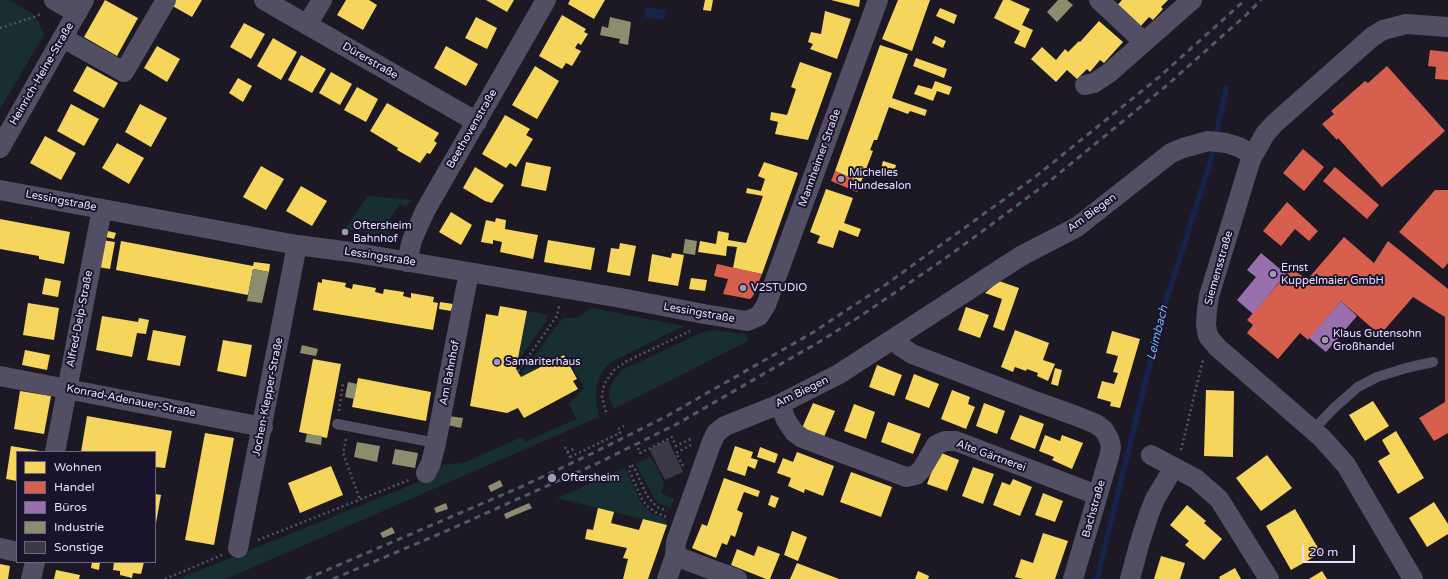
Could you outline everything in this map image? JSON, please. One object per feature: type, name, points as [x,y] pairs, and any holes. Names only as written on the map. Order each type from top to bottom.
[{"type":"street","points":[[62,38],[124,72],[166,0]]},
{"type":"street","name":"Dürerstraße","points":[[264,0],[477,122]]},
{"type":"street","points":[[307,25],[322,0]]},
{"type":"street","name":"Beethovenstraße","points":[[407,262],[412,240],[425,211],[546,0]]},
{"type":"street","name":"Mannheimer Straße","points":[[759,316],[766,305],[878,0]]},
{"type":"street","points":[[1099,0],[1144,42]]},
{"type":"street","points":[[1086,85],[1102,79],[1192,0]]},
{"type":"street","points":[[56,1],[81,6]]},
{"type":"street","name":"Heinrich-Heine-Straße","points":[[0,148],[81,6]]},
{"type":"street","name":"Siemensstraße","points":[[1208,336],[1206,325],[1209,296],[1253,155],[1265,134],[1275,123],[1372,37],[1383,30],[1406,24],[1448,27]]},
{"type":"street","name":"Am Biegen","points":[[675,556],[676,542],[711,444],[716,433],[725,426],[780,404],[839,374],[1021,256],[1077,227],[1171,153],[1183,148],[1217,142],[1239,147],[1253,155]]},
{"type":"street","name":"Lessingstraße","points":[[0,190],[297,245],[351,252],[469,272],[736,320],[747,321],[759,316]]},
{"type":"street","name":"Alfred-Delp-Straße","points":[[55,451],[102,209]]},
{"type":"street","name":"Jochen-Klepper-Straße","points":[[238,548],[263,427],[297,245]]},
{"type":"street","name":"Am Bahnhof","points":[[426,473],[431,463],[436,443],[469,272]]},
{"type":"street","points":[[1208,336],[1217,347],[1331,447],[1346,466],[1413,579]]},
{"type":"street","name":"Bachstraße","points":[[895,339],[900,346],[912,354],[1096,424],[1104,430],[1109,439],[1111,448],[1073,579]]},
{"type":"street","name":"Konrad-Adenauer-Straße","points":[[0,376],[263,427]]},
{"type":"street","name":"Alte Gärtnerei","points":[[780,404],[790,426],[794,432],[802,438],[906,476],[916,475],[922,469],[936,445],[945,441],[956,442],[1098,495]]},
{"type":"street","points":[[1151,455],[1196,478],[1219,499],[1269,579]]},
{"type":"street","points":[[1130,579],[1149,514],[1155,499],[1174,467]]},
{"type":"street","points":[[0,548],[16,552]]},
{"type":"street","points":[[666,579],[675,556],[737,579]]},
{"type":"street","points":[[31,579],[35,563]]},
{"type":"lane","points":[[1313,430],[1335,407],[1358,387],[1377,377],[1433,362]]},
{"type":"lane","points":[[337,424],[436,443]]},
{"type":"path","points":[[0,28],[37,16],[56,1]]},
{"type":"path","points":[[518,371],[557,316],[562,288]]},
{"type":"path","points":[[606,412],[602,397],[603,389],[605,383],[614,370],[627,361],[693,330]]},
{"type":"path","points":[[1174,467],[1184,438],[1208,336]]},
{"type":"path","points":[[337,424],[343,384]]},
{"type":"path","points":[[349,426],[344,453],[360,500]]},
{"type":"path","points":[[565,447],[570,458],[620,433],[618,429],[624,426]]},
{"type":"path","points":[[638,448],[640,453],[672,437],[676,446],[691,439],[692,445],[676,453],[683,466]]},
{"type":"path","points":[[568,452],[576,448]]},
{"type":"path","points":[[667,518],[647,506],[642,499],[629,470],[630,464],[634,467],[647,496],[657,507],[669,512]]},
{"type":"path","points":[[165,579],[238,548],[426,473]]},
{"type":"green space","points":[[0,0],[9,0],[32,13],[39,22],[44,35],[0,109]]},
{"type":"green space","points":[[368,196],[411,200],[406,207],[400,204],[389,220],[395,224],[387,236],[345,229]]},
{"type":"green space","points":[[591,308],[684,326],[613,361],[607,366],[602,372],[597,384],[596,401],[599,417],[226,579],[178,579],[429,478],[432,473],[443,465],[466,462],[522,437],[525,442],[577,420],[569,404],[584,388],[565,353],[521,377],[520,375],[563,318],[577,318]]},
{"type":"green space","points":[[527,311],[547,315],[546,322],[518,361]]},
{"type":"green space","points":[[713,330],[745,334],[748,341],[614,409],[609,397],[610,387],[622,370],[703,332]]},
{"type":"green space","points":[[651,456],[664,483],[661,493],[674,499],[671,508],[660,504],[654,498],[636,464]]},
{"type":"green space","points":[[625,468],[641,502],[651,513],[667,520],[667,525],[557,498]]},
{"type":"water","points":[[646,7],[666,10],[664,20],[644,17]]},
{"type":"building: Wohnen","points":[[105,0],[138,18],[117,56],[84,37]]},
{"type":"building: Wohnen","points":[[171,0],[202,0],[192,17],[169,4]]},
{"type":"building: Wohnen","points":[[346,0],[369,0],[377,5],[363,30],[337,15]]},
{"type":"building: Wohnen","points":[[486,0],[514,0],[507,12]]},
{"type":"building: Wohnen","points":[[570,0],[605,0],[594,19],[568,4]]},
{"type":"building: Wohnen","points":[[705,0],[713,0],[711,11],[703,10]]},
{"type":"building: Wohnen","points":[[831,0],[860,0],[859,7]]},
{"type":"building: Wohnen","points":[[898,0],[930,0],[912,51],[882,39]]},
{"type":"building: Wohnen","points":[[1003,0],[1010,0],[1030,9],[1022,25],[1033,30],[1025,48],[1014,43],[1020,31],[994,18]]},
{"type":"building: Wohnen","points":[[1122,0],[1168,0],[1161,7],[1163,9],[1153,20],[1149,17],[1139,28],[1116,7]]},
{"type":"building: Wohnen","points":[[940,8],[957,15],[954,24],[936,16]]},
{"type":"building: Wohnen","points":[[825,11],[851,19],[837,59],[810,49],[813,44],[808,42],[811,32],[821,34]]},
{"type":"building: Wohnen","points":[[562,15],[586,29],[584,32],[588,34],[581,45],[578,43],[575,48],[581,51],[572,66],[566,63],[562,69],[539,56]]},
{"type":"building: Wohnen","points":[[476,17],[497,28],[487,49],[465,38]]},
{"type":"building: Wohnen","points":[[1099,21],[1123,42],[1104,63],[1100,60],[1090,72],[1087,69],[1077,79],[1067,70],[1056,82],[1031,59],[1042,47],[1056,60],[1065,49],[1068,52],[1079,41],[1080,42]]},
{"type":"building: Wohnen","points":[[244,23],[265,34],[251,59],[230,47]]},
{"type":"building: Wohnen","points":[[935,36],[946,41],[943,48],[932,43]]},
{"type":"building: Wohnen","points":[[273,38],[297,52],[281,80],[257,66]]},
{"type":"building: Wohnen","points":[[880,45],[908,54],[892,98],[927,110],[925,116],[910,111],[908,114],[889,107],[877,140],[874,140],[870,150],[873,151],[861,182],[835,171]]},
{"type":"building: Wohnen","points":[[157,46],[180,59],[167,82],[144,68]]},
{"type":"building: Wohnen","points":[[446,46],[478,64],[466,86],[434,68]]},
{"type":"building: Wohnen","points":[[301,55],[326,69],[312,93],[288,80]]},
{"type":"building: Wohnen","points":[[916,58],[947,69],[944,78],[913,66]]},
{"type":"building: Wohnen","points":[[800,62],[832,73],[808,140],[775,134],[778,122],[770,120],[771,112],[787,115],[796,89],[791,87]]},
{"type":"building: Wohnen","points":[[87,66],[118,83],[104,108],[73,91]]},
{"type":"building: Wohnen","points":[[535,66],[559,81],[537,119],[512,105]]},
{"type":"building: Wohnen","points":[[331,72],[352,84],[340,105],[319,93]]},
{"type":"building: Wohnen","points":[[238,78],[252,86],[243,102],[229,93]]},
{"type":"building: Wohnen","points":[[935,81],[952,87],[949,95],[937,91],[933,101],[914,94],[918,85],[932,89]]},
{"type":"building: Wohnen","points":[[357,87],[378,99],[366,122],[344,110]]},
{"type":"building: Wohnen","points":[[387,103],[439,133],[434,141],[437,143],[430,154],[427,153],[420,163],[397,150],[398,148],[370,131]]},
{"type":"building: Wohnen","points":[[71,104],[99,119],[84,146],[57,131]]},
{"type":"building: Wohnen","points":[[140,104],[167,118],[151,147],[125,132]]},
{"type":"building: Wohnen","points":[[505,115],[530,129],[526,135],[533,139],[516,167],[510,163],[506,168],[482,154]]},
{"type":"building: Wohnen","points":[[45,136],[76,153],[61,180],[30,163]]},
{"type":"building: Wohnen","points":[[117,143],[144,158],[129,184],[102,168]]},
{"type":"building: Wohnen","points":[[883,161],[896,165],[894,173],[881,169]]},
{"type":"building: Wohnen","points":[[526,162],[551,167],[546,191],[521,186]]},
{"type":"building: Wohnen","points":[[764,162],[798,173],[762,274],[733,268],[737,247],[727,246],[726,256],[698,252],[700,241],[716,244],[718,231],[729,233],[728,240],[746,243],[763,196],[746,193],[747,188],[761,191],[765,179],[758,176]]},
{"type":"building: Wohnen","points":[[261,166],[284,179],[266,210],[243,197]]},
{"type":"building: Wohnen","points":[[475,167],[504,185],[492,203],[485,201],[463,188]]},
{"type":"building: Wohnen","points":[[301,186],[327,201],[312,226],[286,211]]},
{"type":"building: Wohnen","points":[[826,189],[853,198],[844,223],[861,229],[858,237],[839,230],[833,248],[817,243],[820,236],[810,232]]},
{"type":"building: Wohnen","points":[[451,212],[472,225],[461,245],[439,232]]},
{"type":"building: Wohnen","points":[[496,218],[506,220],[505,229],[538,235],[533,259],[500,252],[502,242],[493,240],[493,244],[481,242],[486,220],[495,222]]},
{"type":"building: Wohnen","points":[[0,219],[70,232],[64,264],[39,259],[39,256],[0,249]]},
{"type":"building: Wohnen","points":[[108,231],[116,233],[114,239],[106,237]]},
{"type":"building: Wohnen","points":[[102,240],[115,242],[110,269],[98,267]]},
{"type":"building: Wohnen","points":[[548,240],[595,248],[591,270],[544,262]]},
{"type":"building: Wohnen","points":[[121,241],[253,266],[254,262],[270,264],[269,272],[253,269],[248,295],[116,270]]},
{"type":"building: Wohnen","points":[[620,243],[636,246],[630,276],[607,272],[611,248],[619,249]]},
{"type":"building: Wohnen","points":[[672,253],[684,255],[678,286],[648,281],[652,254],[671,258]]},
{"type":"building: Wohnen","points":[[45,278],[61,281],[58,297],[42,294]]},
{"type":"building: Wohnen","points":[[691,278],[707,280],[705,291],[689,289]]},
{"type":"building: Wohnen","points":[[322,279],[346,283],[345,287],[352,289],[353,284],[376,288],[375,292],[383,294],[384,289],[404,292],[403,296],[411,298],[411,293],[434,297],[433,302],[438,303],[433,330],[313,310],[318,282],[322,283]]},
{"type":"building: Wohnen","points":[[999,281],[1019,288],[1004,331],[993,327],[1002,299],[985,293]]},
{"type":"building: Wohnen","points":[[440,302],[453,304],[451,311],[439,309]]},
{"type":"building: Wohnen","points":[[28,303],[59,308],[54,340],[23,335]]},
{"type":"building: Wohnen","name":"Samariterhaus","points":[[500,306],[527,311],[516,369],[521,377],[564,355],[577,379],[573,381],[578,389],[524,418],[518,408],[507,413],[470,406],[486,314],[498,316]]},
{"type":"building: Wohnen","points":[[966,307],[989,315],[980,338],[958,330]]},
{"type":"building: Wohnen","points":[[102,316],[138,322],[139,318],[149,320],[146,334],[137,333],[132,357],[96,350]]},
{"type":"building: Wohnen","points":[[153,330],[186,336],[180,366],[147,360]]},
{"type":"building: Wohnen","points":[[1015,330],[1049,343],[1043,360],[1055,364],[1048,381],[1037,376],[1038,373],[1027,369],[1026,371],[1015,367],[1013,372],[1001,367]]},
{"type":"building: Wohnen","points":[[1112,331],[1140,339],[1120,408],[1110,406],[1111,402],[1097,398],[1102,381],[1114,384],[1118,373],[1113,372],[1118,356],[1106,353]]},
{"type":"building: Wohnen","points":[[223,340],[252,345],[246,377],[217,371]]},
{"type":"building: Wohnen","points":[[25,350],[50,355],[47,370],[22,365]]},
{"type":"building: Wohnen","points":[[313,359],[341,364],[327,438],[299,432]]},
{"type":"building: Wohnen","points":[[877,365],[902,375],[894,396],[869,387]]},
{"type":"building: Wohnen","points":[[1055,368],[1062,370],[1058,386],[1051,384]]},
{"type":"building: Wohnen","points":[[914,374],[939,384],[929,408],[905,399]]},
{"type":"building: Wohnen","points":[[358,378],[431,392],[426,421],[352,407]]},
{"type":"building: Wohnen","points":[[952,390],[970,397],[968,404],[975,407],[966,429],[941,419]]},
{"type":"building: Wohnen","points":[[1206,390],[1234,391],[1233,457],[1204,456]]},
{"type":"building: Wohnen","points":[[20,391],[51,396],[44,434],[14,429]]},
{"type":"building: Wohnen","points":[[1373,401],[1389,426],[1365,441],[1349,415]]},
{"type":"building: Wohnen","points":[[813,403],[835,411],[824,437],[802,428]]},
{"type":"building: Wohnen","points":[[984,403],[1005,411],[997,434],[976,426]]},
{"type":"building: Wohnen","points":[[854,404],[875,412],[866,439],[844,431]]},
{"type":"building: Wohnen","points":[[1020,415],[1044,424],[1035,449],[1010,439]]},
{"type":"building: Wohnen","points":[[87,416],[172,431],[165,468],[156,467],[156,451],[81,451]]},
{"type":"building: Wohnen","points":[[888,422],[921,434],[913,454],[881,442]]},
{"type":"building: Wohnen","points":[[1396,431],[1424,478],[1398,494],[1378,461],[1390,454],[1382,440]]},
{"type":"building: Wohnen","points":[[205,433],[234,438],[214,545],[185,540]]},
{"type":"building: Wohnen","points":[[1045,435],[1060,441],[1062,435],[1083,443],[1072,469],[1052,460],[1054,457],[1039,451]]},
{"type":"building: Wohnen","points":[[11,446],[40,451],[16,451],[16,481],[6,479]]},
{"type":"building: Wohnen","points":[[735,446],[753,452],[751,458],[758,460],[755,469],[748,466],[745,476],[727,470]]},
{"type":"building: Wohnen","points":[[760,447],[778,454],[775,463],[757,457]]},
{"type":"building: Wohnen","points":[[797,452],[834,466],[823,496],[805,489],[804,493],[788,486],[791,478],[777,473],[783,458],[793,462]]},
{"type":"building: Wohnen","points":[[939,452],[959,460],[947,491],[927,484]]},
{"type":"building: Wohnen","points":[[1267,455],[1292,488],[1261,511],[1236,478]]},
{"type":"building: Wohnen","points":[[331,466],[343,495],[300,513],[288,483]]},
{"type":"building: Wohnen","points":[[973,467],[994,474],[983,504],[962,496]]},
{"type":"building: Wohnen","points":[[851,472],[892,487],[881,517],[840,502]]},
{"type":"building: Wohnen","points":[[724,478],[760,491],[758,497],[744,492],[737,510],[743,513],[735,537],[731,535],[727,545],[722,543],[716,558],[692,548],[702,524],[707,526]]},
{"type":"building: Wohnen","points":[[1013,479],[1032,487],[1020,516],[993,505],[1002,482],[1010,485]]},
{"type":"building: Wohnen","points":[[1043,493],[1063,501],[1055,522],[1035,515]]},
{"type":"building: Wohnen","points":[[156,494],[161,495],[156,523]]},
{"type":"building: Wohnen","points":[[771,495],[779,498],[775,508],[768,505]]},
{"type":"building: Wohnen","points":[[1434,502],[1448,524],[1448,534],[1427,547],[1409,518]]},
{"type":"building: Wohnen","points":[[1187,505],[1206,521],[1204,523],[1222,539],[1204,560],[1185,545],[1189,541],[1170,525]]},
{"type":"building: Wohnen","points":[[598,508],[614,512],[611,523],[639,530],[643,519],[667,525],[648,579],[623,579],[628,559],[623,558],[627,548],[585,539],[587,529],[593,530]]},
{"type":"building: Wohnen","points":[[1295,509],[1321,553],[1291,570],[1266,526]]},
{"type":"building: Wohnen","points":[[792,531],[807,537],[798,561],[784,555]]},
{"type":"building: Wohnen","points":[[1043,533],[1068,541],[1055,579],[1023,579],[1015,577],[1021,559],[1033,563]]},
{"type":"building: Wohnen","points":[[758,546],[780,554],[770,579],[766,579],[731,565],[737,549],[754,556]]},
{"type":"building: Wohnen","points":[[1161,556],[1185,563],[1180,579],[1154,579]]},
{"type":"building: Wohnen","points":[[92,563],[100,563],[99,570],[91,568]]},
{"type":"building: Wohnen","points":[[114,563],[144,563],[141,574],[133,573],[132,578],[120,575],[120,571],[113,570]]},
{"type":"building: Wohnen","points":[[797,563],[839,579],[790,579]]},
{"type":"building: Wohnen","points":[[0,564],[10,566],[8,579],[0,579]]},
{"type":"building: Wohnen","points":[[1235,568],[1241,579],[1220,579],[1219,577]]},
{"type":"building: Wohnen","points":[[56,570],[80,575],[79,579],[54,579]]},
{"type":"building: Wohnen","points":[[918,571],[929,576],[928,579],[915,579]]},
{"type":"building: Wohnen","points":[[1322,571],[1327,579],[1309,579]]},
{"type":"building: Handel","points":[[1430,50],[1448,52],[1448,80],[1435,79],[1436,67],[1428,66]]},
{"type":"building: Handel","points":[[1387,66],[1445,131],[1382,187],[1338,138],[1337,140],[1322,124],[1334,114],[1331,111],[1365,81],[1368,83]]},
{"type":"building: Handel","points":[[1303,149],[1324,167],[1304,191],[1283,173]]},
{"type":"building: Handel","points":[[1335,167],[1379,205],[1367,219],[1323,181]]},
{"type":"building: Handel","points":[[835,171],[861,182],[857,192],[831,181]]},
{"type":"building: Handel","points":[[1435,190],[1448,190],[1448,263],[1443,269],[1399,232]]},
{"type":"building: Handel","points":[[1287,202],[1318,231],[1309,241],[1295,229],[1281,246],[1263,231]]},
{"type":"building: Handel","points":[[1344,237],[1374,263],[1388,241],[1448,289],[1448,433],[1434,441],[1419,418],[1445,402],[1445,317],[1413,297],[1380,335],[1341,301],[1308,340],[1300,333],[1278,359],[1247,333],[1253,325],[1247,320],[1292,268],[1307,280]]},
{"type":"building: Handel","points":[[717,264],[762,274],[753,296],[750,299],[723,294],[728,279],[714,276]]},
{"type":"building: Büros","points":[[1261,253],[1286,274],[1253,314],[1237,300],[1256,277],[1247,270]]},
{"type":"building: Büros","points":[[1341,301],[1357,316],[1326,352],[1309,338]]},
{"type":"building: Industrie","points":[[1058,0],[1067,0],[1073,5],[1057,22],[1047,12]]},
{"type":"building: Industrie","points":[[610,17],[631,22],[628,45],[619,43],[620,39],[600,35],[602,26],[608,28]]},
{"type":"building: Industrie","points":[[685,239],[697,241],[695,255],[683,253]]},
{"type":"building: Industrie","points":[[253,269],[269,272],[262,303],[247,301]]},
{"type":"building: Industrie","points":[[302,345],[318,349],[316,356],[300,353]]},
{"type":"building: Industrie","points":[[348,382],[357,384],[354,399],[345,397]]},
{"type":"building: Industrie","points":[[449,416],[463,418],[461,428],[447,425]]},
{"type":"building: Industrie","points":[[307,434],[322,436],[321,445],[305,442]]},
{"type":"building: Industrie","points":[[357,442],[380,446],[377,462],[354,457]]},
{"type":"building: Industrie","points":[[395,449],[418,453],[415,468],[392,464]]},
{"type":"building: Industrie","points":[[500,480],[503,486],[491,492],[488,486]]},
{"type":"building: Industrie","points":[[446,503],[448,509],[436,513],[434,508]]},
{"type":"building: Industrie","points":[[529,503],[532,508],[506,519],[504,514]]},
{"type":"building: Industrie","points":[[392,527],[395,533],[383,538],[380,533]]},
{"type":"building: Sonstige","points":[[668,440],[683,472],[665,480],[649,449]]},
{"type":"waterway","name":"Leimbach","points":[[1097,579],[1163,310],[1209,167],[1226,89]]},
{"type":"railway","points":[[306,579],[523,486],[595,452],[667,416],[812,333],[888,283],[1035,177],[1158,78],[1245,0]]},
{"type":"railway","points":[[333,579],[451,529],[600,462],[675,425],[819,342],[859,317],[940,262],[1051,180],[1166,86],[1261,0]]},
{"type":"place","name":"Michelles Hundesalon","points":[[841,179]]},
{"type":"place","name":"Oftersheim Bahnhof","points":[[345,232]]},
{"type":"place","name":"Ernst Kuppelmaier GmbH","points":[[1273,274]]},
{"type":"place","name":"V2STUDIO","points":[[743,288]]},
{"type":"place","name":"Klaus Gutensohn Großhandel","points":[[1325,340]]},
{"type":"place","name":"Samariterhaus","points":[[497,362]]},
{"type":"place","name":"Oftersheim","points":[[552,478]]}]
